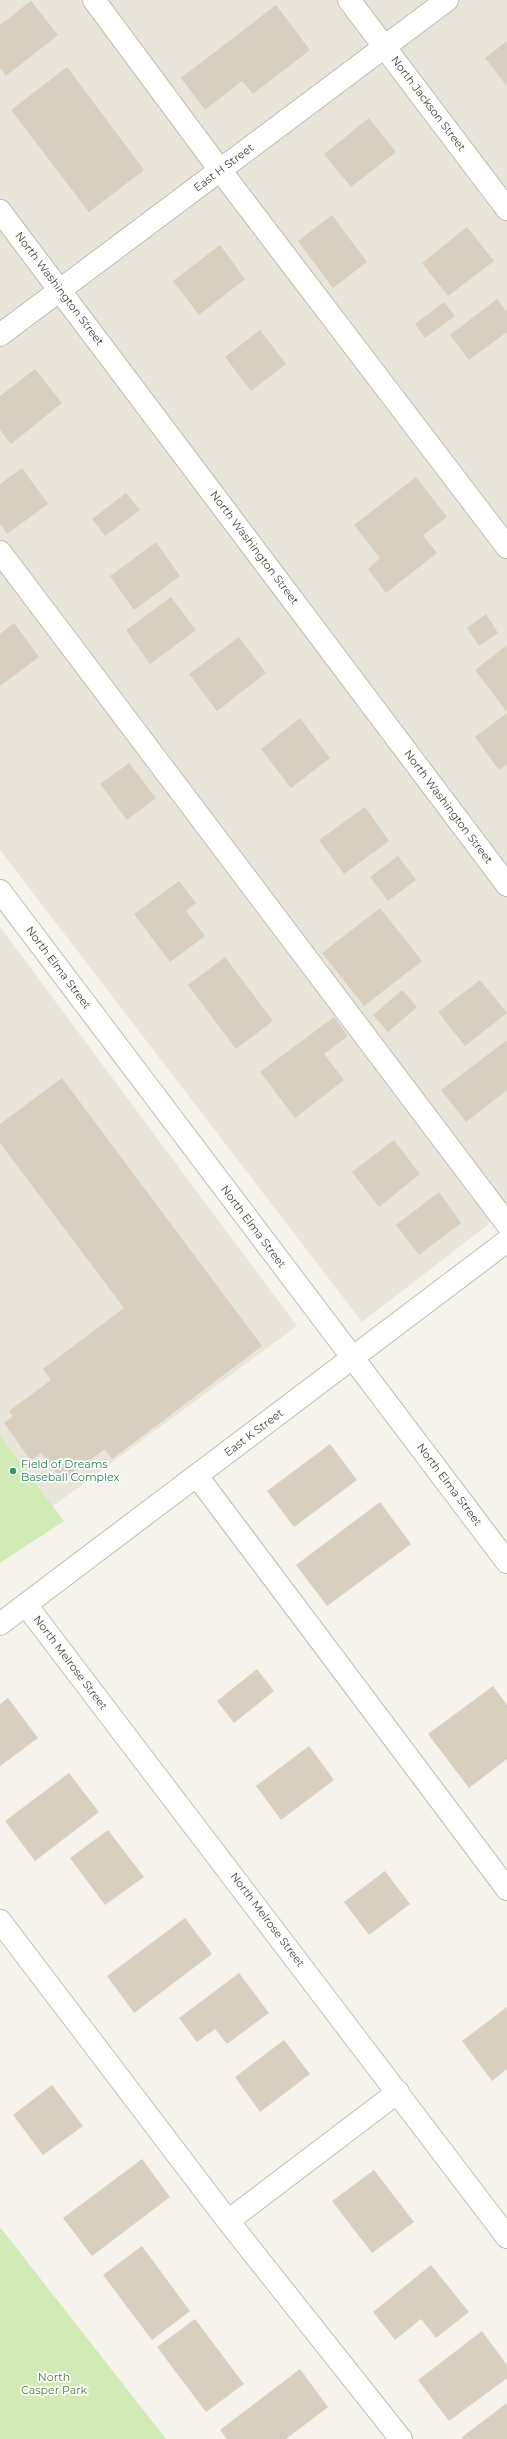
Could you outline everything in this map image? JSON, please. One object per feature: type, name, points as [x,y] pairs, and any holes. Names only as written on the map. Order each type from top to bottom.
[{"type":"street","points":[[94,0],[220,170],[507,547]]},
{"type":"street","name":"North Jackson Street","points":[[349,0],[507,209]]},
{"type":"street","name":"East H Street","points":[[0,335],[385,48],[447,0]]},
{"type":"street","name":"North Washington Street","points":[[0,211],[507,885]]},
{"type":"street","points":[[0,552],[507,1224]]},
{"type":"street","name":"North Elma Street","points":[[0,891],[507,1562]]},
{"type":"street","name":"East K Street","points":[[0,1624],[507,1241]]},
{"type":"street","points":[[197,1476],[507,1889]]},
{"type":"street","name":"North Melrose Street","points":[[26,1605],[507,2237]]},
{"type":"street","points":[[0,1921],[228,2221],[401,2439]]},
{"type":"street","points":[[228,2221],[398,2092]]},
{"type":"shaded area","points":[[0,0],[507,0],[507,1210],[362,1322],[0,850]]},
{"type":"shaded area","points":[[0,927],[297,1326],[53,1506],[0,1435]]},
{"type":"green space","name":"Field of Dreams Baseball Complex","points":[[0,1435],[64,1521],[0,1563]]},
{"type":"green space","name":"North Casper Park","points":[[0,2227],[166,2439],[0,2439]]},
{"type":"building","points":[[31,1],[58,35],[6,76],[0,68],[0,25]]},
{"type":"building","points":[[276,5],[310,50],[253,94],[242,81],[205,110],[181,78]]},
{"type":"building","points":[[507,41],[507,86],[485,58]]},
{"type":"building","points":[[67,67],[144,170],[89,212],[11,110]]},
{"type":"building","points":[[369,118],[396,152],[351,187],[324,154]]},
{"type":"building","points":[[332,215],[367,262],[333,288],[298,241]]},
{"type":"building","points":[[467,227],[494,261],[448,296],[422,263]]},
{"type":"building","points":[[220,245],[245,279],[199,315],[173,281]]},
{"type":"building","points":[[497,299],[507,312],[507,332],[469,360],[450,335]]},
{"type":"building","points":[[444,302],[455,316],[425,338],[415,324]]},
{"type":"building","points":[[260,330],[286,364],[251,391],[225,357]]},
{"type":"building","points":[[35,369],[62,403],[11,444],[0,430],[0,396]]},
{"type":"building","points":[[22,468],[48,504],[7,534],[0,524],[0,484]]},
{"type":"building","points":[[416,477],[447,517],[423,535],[437,553],[386,593],[368,569],[380,558],[354,525]]},
{"type":"building","points":[[126,493],[140,510],[105,536],[92,519]]},
{"type":"building","points":[[156,542],[180,576],[134,610],[110,576]]},
{"type":"building","points":[[171,597],[196,630],[150,664],[126,630]]},
{"type":"building","points":[[486,614],[498,633],[479,646],[467,628]]},
{"type":"building","points":[[14,623],[39,657],[0,686],[0,634]]},
{"type":"building","points":[[239,637],[266,673],[217,711],[189,674]]},
{"type":"building","points":[[507,645],[507,712],[475,670]]},
{"type":"building","points":[[507,713],[507,764],[499,770],[475,737]]},
{"type":"building","points":[[300,718],[330,758],[291,788],[261,749]]},
{"type":"building","points":[[129,763],[156,798],[127,820],[100,784]]},
{"type":"building","points":[[365,807],[389,841],[344,874],[319,840]]},
{"type":"building","points":[[398,856],[416,880],[388,901],[370,877]]},
{"type":"building","points":[[179,881],[196,903],[186,911],[205,936],[170,962],[134,914]]},
{"type":"building","points":[[380,908],[422,961],[364,1006],[322,953]]},
{"type":"building","points":[[225,957],[273,1021],[236,1049],[188,985]]},
{"type":"building","points":[[480,980],[507,1013],[465,1046],[438,1012]]},
{"type":"building","points":[[402,990],[417,1007],[388,1032],[373,1015]]},
{"type":"building","points":[[334,1017],[348,1036],[324,1054],[344,1080],[295,1118],[260,1072]]},
{"type":"building","points":[[507,1040],[507,1090],[466,1122],[441,1090]]},
{"type":"building","points":[[62,1078],[262,1346],[112,1459],[105,1449],[62,1481],[41,1453],[31,1461],[4,1423],[13,1416],[9,1411],[51,1380],[43,1369],[124,1308],[0,1143],[0,1124]]},
{"type":"building","points":[[394,1140],[420,1174],[379,1207],[352,1172]]},
{"type":"building","points":[[439,1192],[461,1223],[419,1255],[396,1225]]},
{"type":"building","points":[[330,1444],[357,1480],[294,1527],[267,1491]]},
{"type":"building","points":[[380,1502],[411,1544],[327,1606],[296,1565]]},
{"type":"building","points":[[257,1669],[274,1691],[234,1723],[217,1701]]},
{"type":"building","points":[[493,1686],[507,1705],[507,1759],[469,1788],[428,1734]]},
{"type":"building","points":[[8,1698],[38,1738],[0,1766],[0,1704]]},
{"type":"building","points":[[309,1746],[334,1780],[281,1820],[256,1786]]},
{"type":"building","points":[[69,1773],[99,1812],[35,1861],[5,1821]]},
{"type":"building","points":[[108,1830],[144,1877],[105,1905],[70,1858]]},
{"type":"building","points":[[385,1871],[410,1904],[369,1935],[344,1902]]},
{"type":"building","points":[[185,1918],[212,1954],[134,2013],[107,1976]]},
{"type":"building","points":[[239,1973],[269,2013],[227,2044],[215,2029],[197,2042],[179,2018]]},
{"type":"building","points":[[507,2007],[507,2069],[492,2081],[462,2041]]},
{"type":"building","points":[[284,2040],[310,2074],[260,2112],[235,2077]]},
{"type":"building","points":[[52,2085],[83,2126],[43,2155],[13,2115]]},
{"type":"building","points":[[142,2159],[170,2197],[92,2256],[63,2218]]},
{"type":"building","points":[[374,2170],[414,2222],[372,2253],[332,2201]]},
{"type":"building","points":[[142,2246],[190,2311],[152,2340],[103,2275]]},
{"type":"building","points":[[431,2265],[469,2312],[436,2338],[421,2319],[395,2340],[373,2312]]},
{"type":"building","points":[[195,2319],[244,2384],[206,2412],[157,2347]]},
{"type":"building","points":[[482,2331],[507,2365],[507,2378],[449,2421],[418,2380]]},
{"type":"building","points":[[300,2369],[328,2407],[286,2439],[227,2439],[220,2430]]},
{"type":"building","points":[[507,2403],[507,2439],[463,2439],[462,2437]]},
{"type":"place","name":"Field of Dreams Baseball Complex","points":[[13,1471]]}]
